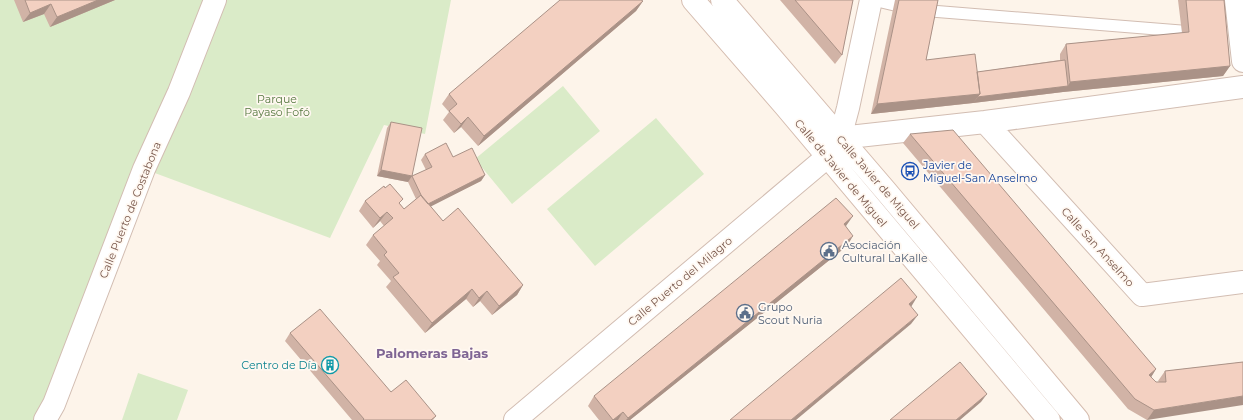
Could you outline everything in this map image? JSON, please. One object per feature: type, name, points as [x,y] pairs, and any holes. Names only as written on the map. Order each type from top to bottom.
[{"type":"street","name":"Calle Puerto de Costabona","points":[[45,420],[54,404],[144,169],[179,92],[215,0]]},
{"type":"street","name":"Calle de Javier de Miguel","points":[[693,0],[1049,420]]},
{"type":"street","name":"Calle Javier de Miguel","points":[[722,0],[885,190],[1078,420]]},
{"type":"street","name":"Calle Puerto del Milagro","points":[[515,420],[827,157],[840,138],[872,0]]},
{"type":"street","points":[[1236,0],[1233,32],[1243,61]]},
{"type":"street","points":[[840,138],[985,122],[1243,88]]},
{"type":"street","name":"Calle San Anselmo","points":[[985,122],[1142,295],[1243,282]]},
{"type":"lane","points":[[872,0],[894,5]]},
{"type":"lane","points":[[931,11],[1181,31]]},
{"type":"green space","name":"Parque Payaso Fofó","points":[[0,0],[451,0],[425,134],[384,125],[330,238],[144,169],[45,420],[0,420]]},
{"type":"green space","points":[[563,86],[600,131],[512,204],[475,159]]},
{"type":"green space","points":[[656,118],[704,174],[595,266],[547,209]]},
{"type":"green space","points":[[138,373],[188,390],[177,420],[122,420]]},
{"type":"building","points":[[25,0],[98,0],[57,17],[51,4],[30,13]]},
{"type":"building","points":[[560,0],[643,1],[484,136],[468,117],[461,124],[449,111],[457,104],[449,94]]},
{"type":"building","points":[[795,0],[853,0],[842,55]]},
{"type":"building","points":[[899,0],[938,0],[926,60],[975,54],[980,94],[877,104]]},
{"type":"building","points":[[1186,0],[1224,0],[1230,66],[1070,82],[1066,44],[1189,32]]},
{"type":"building","points":[[1065,60],[1068,86],[977,97],[980,94],[977,72]]},
{"type":"building","points":[[391,122],[422,128],[412,176],[381,170]]},
{"type":"building","points":[[953,130],[1156,369],[1149,375],[1156,382],[1166,382],[1165,371],[1243,362],[1243,396],[1154,410],[1135,399],[910,134]]},
{"type":"building","points":[[446,143],[453,157],[472,148],[485,175],[428,204],[422,197],[412,176],[432,167],[425,154]]},
{"type":"building","points":[[390,184],[403,199],[399,203],[404,209],[421,195],[443,221],[458,208],[523,285],[499,306],[487,291],[479,298],[472,289],[432,323],[393,277],[399,273],[384,255],[387,252],[373,235],[393,218],[387,212],[380,218],[365,201],[384,186],[385,188]]},
{"type":"building","points":[[836,198],[853,216],[844,224],[853,236],[628,418],[623,412],[613,420],[594,396]]},
{"type":"building","points":[[901,278],[917,297],[909,304],[918,315],[791,420],[730,420]]},
{"type":"building","name":"Centro de Día","points":[[320,309],[391,392],[406,380],[436,416],[431,420],[363,420],[364,419],[290,333]]},
{"type":"building","points":[[960,362],[987,394],[956,420],[890,420]]},
{"type":"place","name":"Javier de Miguel-San Anselmo","points":[[910,171]]},
{"type":"place","name":"Asociación Cultural LaKalle","points":[[829,251]]},
{"type":"place","name":"Grupo Scout Nuria","points":[[745,313]]},
{"type":"place","name":"Centro de Día","points":[[330,365]]},
{"type":"district","name":"Palomeras Bajas","points":[[432,353]]}]
